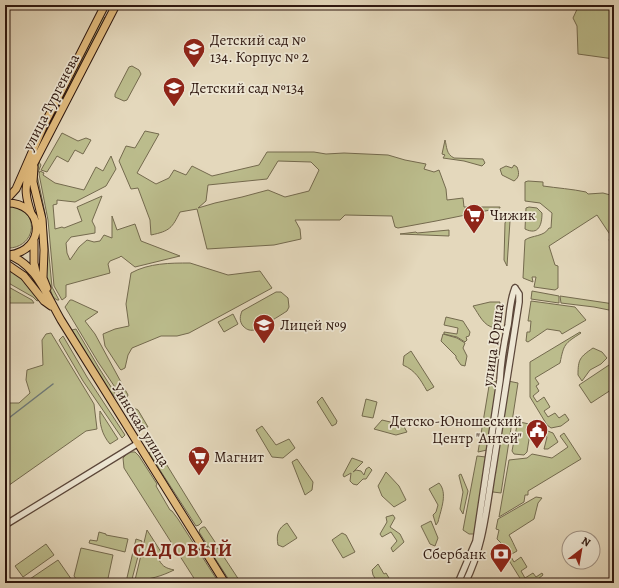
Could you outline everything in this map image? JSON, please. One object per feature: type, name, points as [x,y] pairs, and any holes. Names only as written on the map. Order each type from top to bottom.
[{"type":"main road","name":"улица Тургенева","points":[[37,278],[34,263],[34,239],[36,235],[36,226],[26,198],[25,188],[29,173],[116,5]]},
{"type":"main road","name":"улица Тургенева","points":[[5,202],[8,194],[20,177],[104,8]]},
{"type":"main road","points":[[104,8],[110,16]]},
{"type":"main road","points":[[47,120],[54,124]]},
{"type":"main road","points":[[34,162],[33,182],[43,224],[43,278],[52,298],[53,307]]},
{"type":"main road","points":[[5,202],[21,205],[32,213]]},
{"type":"main road","points":[[7,254],[18,254],[26,250],[34,239]]},
{"type":"main road","points":[[7,254],[18,259],[37,278]]},
{"type":"main road","points":[[5,263],[24,276],[44,301],[53,307]]},
{"type":"main road","name":"Уинская улица","points":[[37,278],[53,307],[137,444],[225,583]]},
{"type":"street","name":"улица Юрша","points":[[458,583],[474,547],[477,536],[500,380],[500,365],[511,298],[515,288],[519,294],[519,302],[486,519],[480,548],[465,583]]},
{"type":"street","points":[[5,525],[137,444]]},
{"type":"green space","points":[[579,5],[614,5],[614,59],[578,54],[577,26],[573,18]]},
{"type":"green space","points":[[103,16],[105,18],[53,117],[51,116]]},
{"type":"green space","points":[[132,66],[139,70],[141,74],[127,100],[124,101],[115,97],[115,94],[129,67]]},
{"type":"green space","points":[[145,131],[159,134],[137,173],[156,184],[169,178],[174,170],[186,175],[192,166],[212,176],[259,165],[267,152],[388,155],[426,164],[424,169],[434,172],[439,170],[446,189],[447,200],[463,198],[464,207],[500,208],[398,228],[395,227],[392,216],[345,215],[340,220],[295,220],[300,229],[301,239],[274,245],[207,249],[197,209],[180,212],[170,228],[151,235],[150,220],[138,188],[131,189],[119,161],[126,146],[135,148]],"holes":[[[278,161],[311,162],[319,170],[309,191],[285,197],[268,190],[198,208],[206,201],[208,185],[267,179]]]},
{"type":"green space","points":[[62,133],[78,141],[86,138],[91,140],[83,154],[75,150],[68,162],[57,156],[47,172],[41,170]]},
{"type":"green space","points":[[445,140],[448,152],[454,158],[483,159],[485,163],[482,166],[464,161],[443,158],[445,155],[442,154]]},
{"type":"green space","points":[[111,156],[116,169],[106,186],[75,202],[57,200],[57,204],[53,205],[55,229],[62,227],[64,228],[82,221],[77,207],[102,196],[92,221],[95,227],[95,233],[71,237],[66,243],[67,253],[70,260],[79,247],[87,240],[94,242],[100,241],[104,235],[112,238],[112,216],[117,230],[135,224],[141,241],[180,256],[135,267],[121,256],[110,261],[108,264],[110,273],[66,285],[66,297],[62,300],[54,286],[48,220],[39,174],[40,171],[44,173],[43,175],[55,183],[84,190],[96,167],[103,171]]},
{"type":"green space","points":[[39,162],[41,165],[37,175],[45,213],[52,287],[59,300],[53,297],[47,281],[36,180]]},
{"type":"green space","points":[[514,165],[517,167],[519,173],[514,181],[502,175],[500,169],[506,166],[512,168]]},
{"type":"green space","points":[[525,182],[543,182],[543,186],[581,191],[588,194],[603,193],[614,196],[614,247],[609,240],[611,236],[597,215],[549,246],[555,265],[558,266],[558,288],[555,290],[534,287],[536,277],[532,277],[533,282],[523,278],[525,240],[544,233],[551,228],[552,213],[540,203],[525,201]]},
{"type":"green space","points":[[5,204],[21,206],[31,224],[29,237],[25,242],[13,248],[5,248]]},
{"type":"green space","points":[[526,208],[537,208],[542,213],[539,228],[534,231],[525,229]]},
{"type":"green space","points":[[507,219],[510,221],[507,266],[504,260],[505,223]]},
{"type":"green space","points":[[449,230],[449,236],[400,234],[416,232]]},
{"type":"green space","points":[[190,263],[228,275],[260,271],[272,288],[189,333],[177,336],[161,336],[132,348],[128,355],[125,368],[121,370],[105,346],[103,334],[115,329],[129,326],[126,304],[131,273],[152,265]]},
{"type":"green space","points":[[5,265],[20,277],[39,300],[37,301],[33,297],[5,281]]},
{"type":"green space","points":[[5,285],[32,300],[34,303],[8,303],[10,297],[5,290]]},
{"type":"green space","points":[[532,291],[559,296],[559,303],[531,299]]},
{"type":"green space","points":[[276,292],[281,292],[288,298],[289,307],[287,311],[254,330],[246,329],[240,320],[242,311]]},
{"type":"green space","points":[[560,296],[614,304],[614,311],[561,303]]},
{"type":"green space","points":[[70,300],[98,312],[85,321],[95,334],[128,395],[125,402],[98,362],[65,307]]},
{"type":"green space","points":[[531,301],[575,307],[586,320],[562,334],[560,331],[547,329],[528,342],[526,341],[527,332],[530,332],[531,321],[528,321]]},
{"type":"green space","points":[[490,302],[500,302],[495,328],[484,322],[473,306]]},
{"type":"green space","points":[[233,314],[238,324],[224,332],[218,322]]},
{"type":"green space","points":[[446,317],[463,321],[470,332],[469,336],[466,337],[467,340],[465,342],[457,337],[444,334],[444,332],[457,334],[458,328],[444,325]]},
{"type":"green space","points":[[76,329],[120,401],[108,389],[94,368],[72,330]]},
{"type":"green space","points":[[580,332],[581,333],[568,342],[564,348],[560,363],[535,378],[539,384],[536,386],[539,391],[533,396],[537,402],[544,397],[550,407],[544,411],[548,417],[555,413],[559,418],[565,414],[569,420],[561,426],[551,428],[547,425],[530,397],[530,362]]},
{"type":"green space","points":[[51,333],[94,404],[97,429],[86,431],[5,488],[5,397],[9,403],[19,403],[30,393],[26,380],[27,370],[43,365],[42,340],[46,334]]},
{"type":"green space","points":[[443,334],[457,338],[465,343],[463,348],[467,356],[465,366],[461,365],[456,356],[441,341]]},
{"type":"green space","points":[[63,336],[87,377],[125,435],[122,438],[83,381],[59,340]]},
{"type":"green space","points":[[593,348],[602,352],[607,358],[601,364],[590,370],[582,381],[578,375],[579,362],[585,354]]},
{"type":"green space","points":[[411,351],[434,387],[427,391],[420,379],[403,365],[404,356]]},
{"type":"green space","points":[[609,365],[614,372],[614,388],[591,403],[579,385]]},
{"type":"green space","points":[[490,380],[497,382],[487,450],[478,452]]},
{"type":"green space","points":[[508,381],[518,383],[501,493],[493,492],[492,490]]},
{"type":"green space","points":[[322,397],[337,421],[336,424],[332,426],[317,402]]},
{"type":"green space","points":[[366,399],[377,402],[373,418],[362,416]]},
{"type":"green space","points":[[134,408],[138,410],[148,427],[138,427],[128,412]]},
{"type":"green space","points":[[100,411],[118,439],[110,444],[102,429]]},
{"type":"green space","points":[[382,420],[403,425],[407,432],[396,435],[374,429]]},
{"type":"green space","points":[[520,422],[529,424],[531,427],[527,452],[524,455],[514,454],[512,451],[517,425]]},
{"type":"green space","points":[[542,425],[545,430],[553,433],[558,442],[548,449],[544,449],[547,437],[539,427]]},
{"type":"green space","points":[[262,426],[276,445],[289,439],[295,448],[283,458],[272,457],[256,430]]},
{"type":"green space","points":[[564,433],[581,459],[528,491],[528,495],[525,495],[524,502],[499,517],[509,460],[527,458],[532,454],[552,458],[568,447],[560,436]]},
{"type":"green space","points":[[153,450],[161,462],[165,462],[202,522],[199,525],[196,526],[149,453]]},
{"type":"green space","points":[[129,452],[135,452],[139,456],[157,484],[156,486],[170,510],[178,519],[219,583],[197,583],[124,468],[123,458]]},
{"type":"green space","points":[[477,456],[486,457],[475,534],[469,534],[463,530]]},
{"type":"green space","points":[[352,458],[363,462],[353,472],[356,470],[361,471],[364,475],[366,469],[369,467],[372,470],[366,479],[363,479],[357,485],[350,481],[351,473],[344,477],[343,475]]},
{"type":"green space","points":[[297,459],[313,482],[312,490],[305,495],[292,462]]},
{"type":"green space","points":[[386,472],[399,486],[406,500],[394,507],[382,496],[378,486]]},
{"type":"green space","points":[[461,474],[468,491],[463,514],[460,509],[463,492],[459,476]]},
{"type":"green space","points":[[439,483],[443,491],[443,501],[436,525],[433,515],[436,512],[438,505],[429,489]]},
{"type":"green space","points":[[536,497],[542,498],[538,503],[534,519],[509,535],[517,551],[510,555],[514,562],[521,557],[527,567],[521,571],[525,578],[533,573],[536,577],[542,573],[543,575],[533,583],[523,583],[500,546],[502,544],[497,539],[499,530],[496,529],[498,519]]},
{"type":"green space","points":[[393,515],[395,518],[390,527],[400,534],[404,542],[393,552],[391,548],[397,541],[391,532],[382,537],[380,534],[387,522],[386,517]]},
{"type":"green space","points":[[431,521],[438,538],[435,546],[430,544],[421,526]]},
{"type":"green space","points":[[287,523],[297,538],[283,547],[278,545],[277,538],[282,527]]},
{"type":"green space","points":[[203,527],[205,527],[217,545],[210,549],[199,532]]},
{"type":"green space","points":[[147,530],[163,555],[159,560],[160,562],[165,567],[174,570],[155,577],[135,580]]},
{"type":"green space","points":[[99,532],[106,535],[128,539],[125,552],[89,543],[90,540],[97,541]]},
{"type":"green space","points":[[342,533],[346,535],[355,552],[343,558],[332,540]]},
{"type":"green space","points":[[136,539],[142,541],[131,583],[126,582]]},
{"type":"green space","points":[[46,544],[54,555],[23,577],[15,566]]},
{"type":"green space","points":[[81,548],[113,555],[107,583],[79,583],[74,576]]},
{"type":"green space","points":[[218,548],[241,583],[231,583],[211,552]]},
{"type":"green space","points":[[58,560],[74,583],[24,583]]},
{"type":"green space","points":[[378,564],[392,583],[378,583],[372,570]]},
{"type":"waterway","points":[[610,231],[614,229]]},
{"type":"waterway","points":[[5,421],[53,384]]},
{"type":"place","name":"Детский сад № 134. Корпус № 2","points":[[194,68]]},
{"type":"place","name":"Детский сад №134","points":[[174,108]]},
{"type":"place","name":"Чижик","points":[[474,234]]},
{"type":"place","name":"Лицей №9","points":[[264,344]]},
{"type":"place","name":"Детско-Юношеский Центр \"Антей\"","points":[[537,450]]},
{"type":"place","name":"Магнит","points":[[199,476]]},
{"type":"place","name":"Сбербанк","points":[[501,574]]},
{"type":"district","name":"САДОВЫЙ","points":[[183,549]]}]
